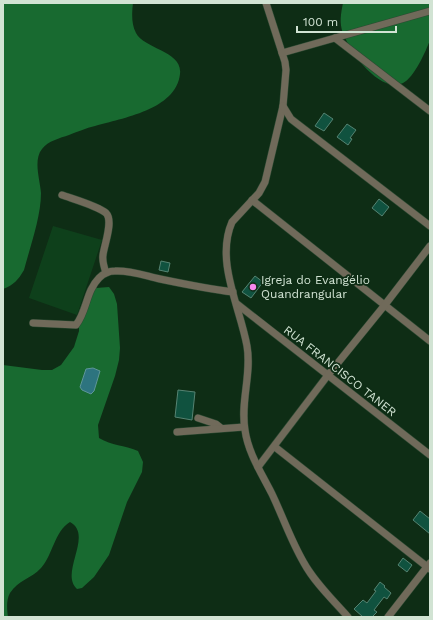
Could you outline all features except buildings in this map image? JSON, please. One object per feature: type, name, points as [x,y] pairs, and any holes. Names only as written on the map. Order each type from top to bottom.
[{"type":"street","points":[[266,3],[286,70],[283,106],[265,182],[252,200],[235,217],[228,233],[226,256],[249,361],[244,427],[248,445],[304,563],[315,579],[348,617]]},
{"type":"street","points":[[282,53],[430,12]]},
{"type":"street","points":[[335,38],[430,110]]},
{"type":"street","points":[[283,106],[290,118],[430,226]]},
{"type":"street","points":[[62,195],[86,203],[106,213],[108,217],[108,233],[103,254],[106,273]]},
{"type":"street","points":[[252,200],[430,341]]},
{"type":"street","points":[[258,467],[275,447],[328,375],[430,246]]},
{"type":"street","points":[[33,323],[76,325],[82,315],[88,295],[99,278],[106,273],[116,271],[233,292]]},
{"type":"street","name":"RUA FRANCISCO TANER","points":[[237,304],[430,455]]},
{"type":"street","points":[[198,418],[216,424],[221,428]]},
{"type":"street","points":[[177,432],[244,427]]},
{"type":"street","points":[[275,447],[429,566],[388,617]]},
{"type":"green space","points":[[3,3],[133,3],[132,14],[136,33],[147,43],[170,55],[176,60],[179,66],[180,74],[176,86],[169,96],[158,104],[133,116],[88,128],[58,139],[47,144],[42,149],[39,154],[37,164],[41,202],[32,242],[24,270],[20,277],[10,286],[3,289]]},
{"type":"green space","points":[[343,3],[430,3],[430,40],[419,64],[407,80],[403,83],[394,85],[385,82],[376,77],[359,60],[347,41],[341,26]]},
{"type":"green space","points":[[53,226],[102,240],[77,315],[29,298]]},
{"type":"green space","points":[[109,287],[114,294],[117,304],[120,348],[115,376],[98,425],[99,438],[109,443],[138,451],[143,462],[142,472],[127,502],[109,555],[94,577],[82,588],[77,589],[73,582],[73,564],[79,536],[76,528],[70,522],[60,532],[45,563],[41,568],[17,585],[10,593],[7,602],[8,617],[3,617],[3,365],[52,370],[61,365],[74,347],[79,331],[79,311],[83,301],[89,293],[96,288]]},
{"type":"water","points":[[93,368],[100,371],[94,391],[91,394],[82,390],[80,387],[86,369]]},
{"type":"place","name":"Igreja do Evangélio Quandrangular","points":[[253,287]]}]
